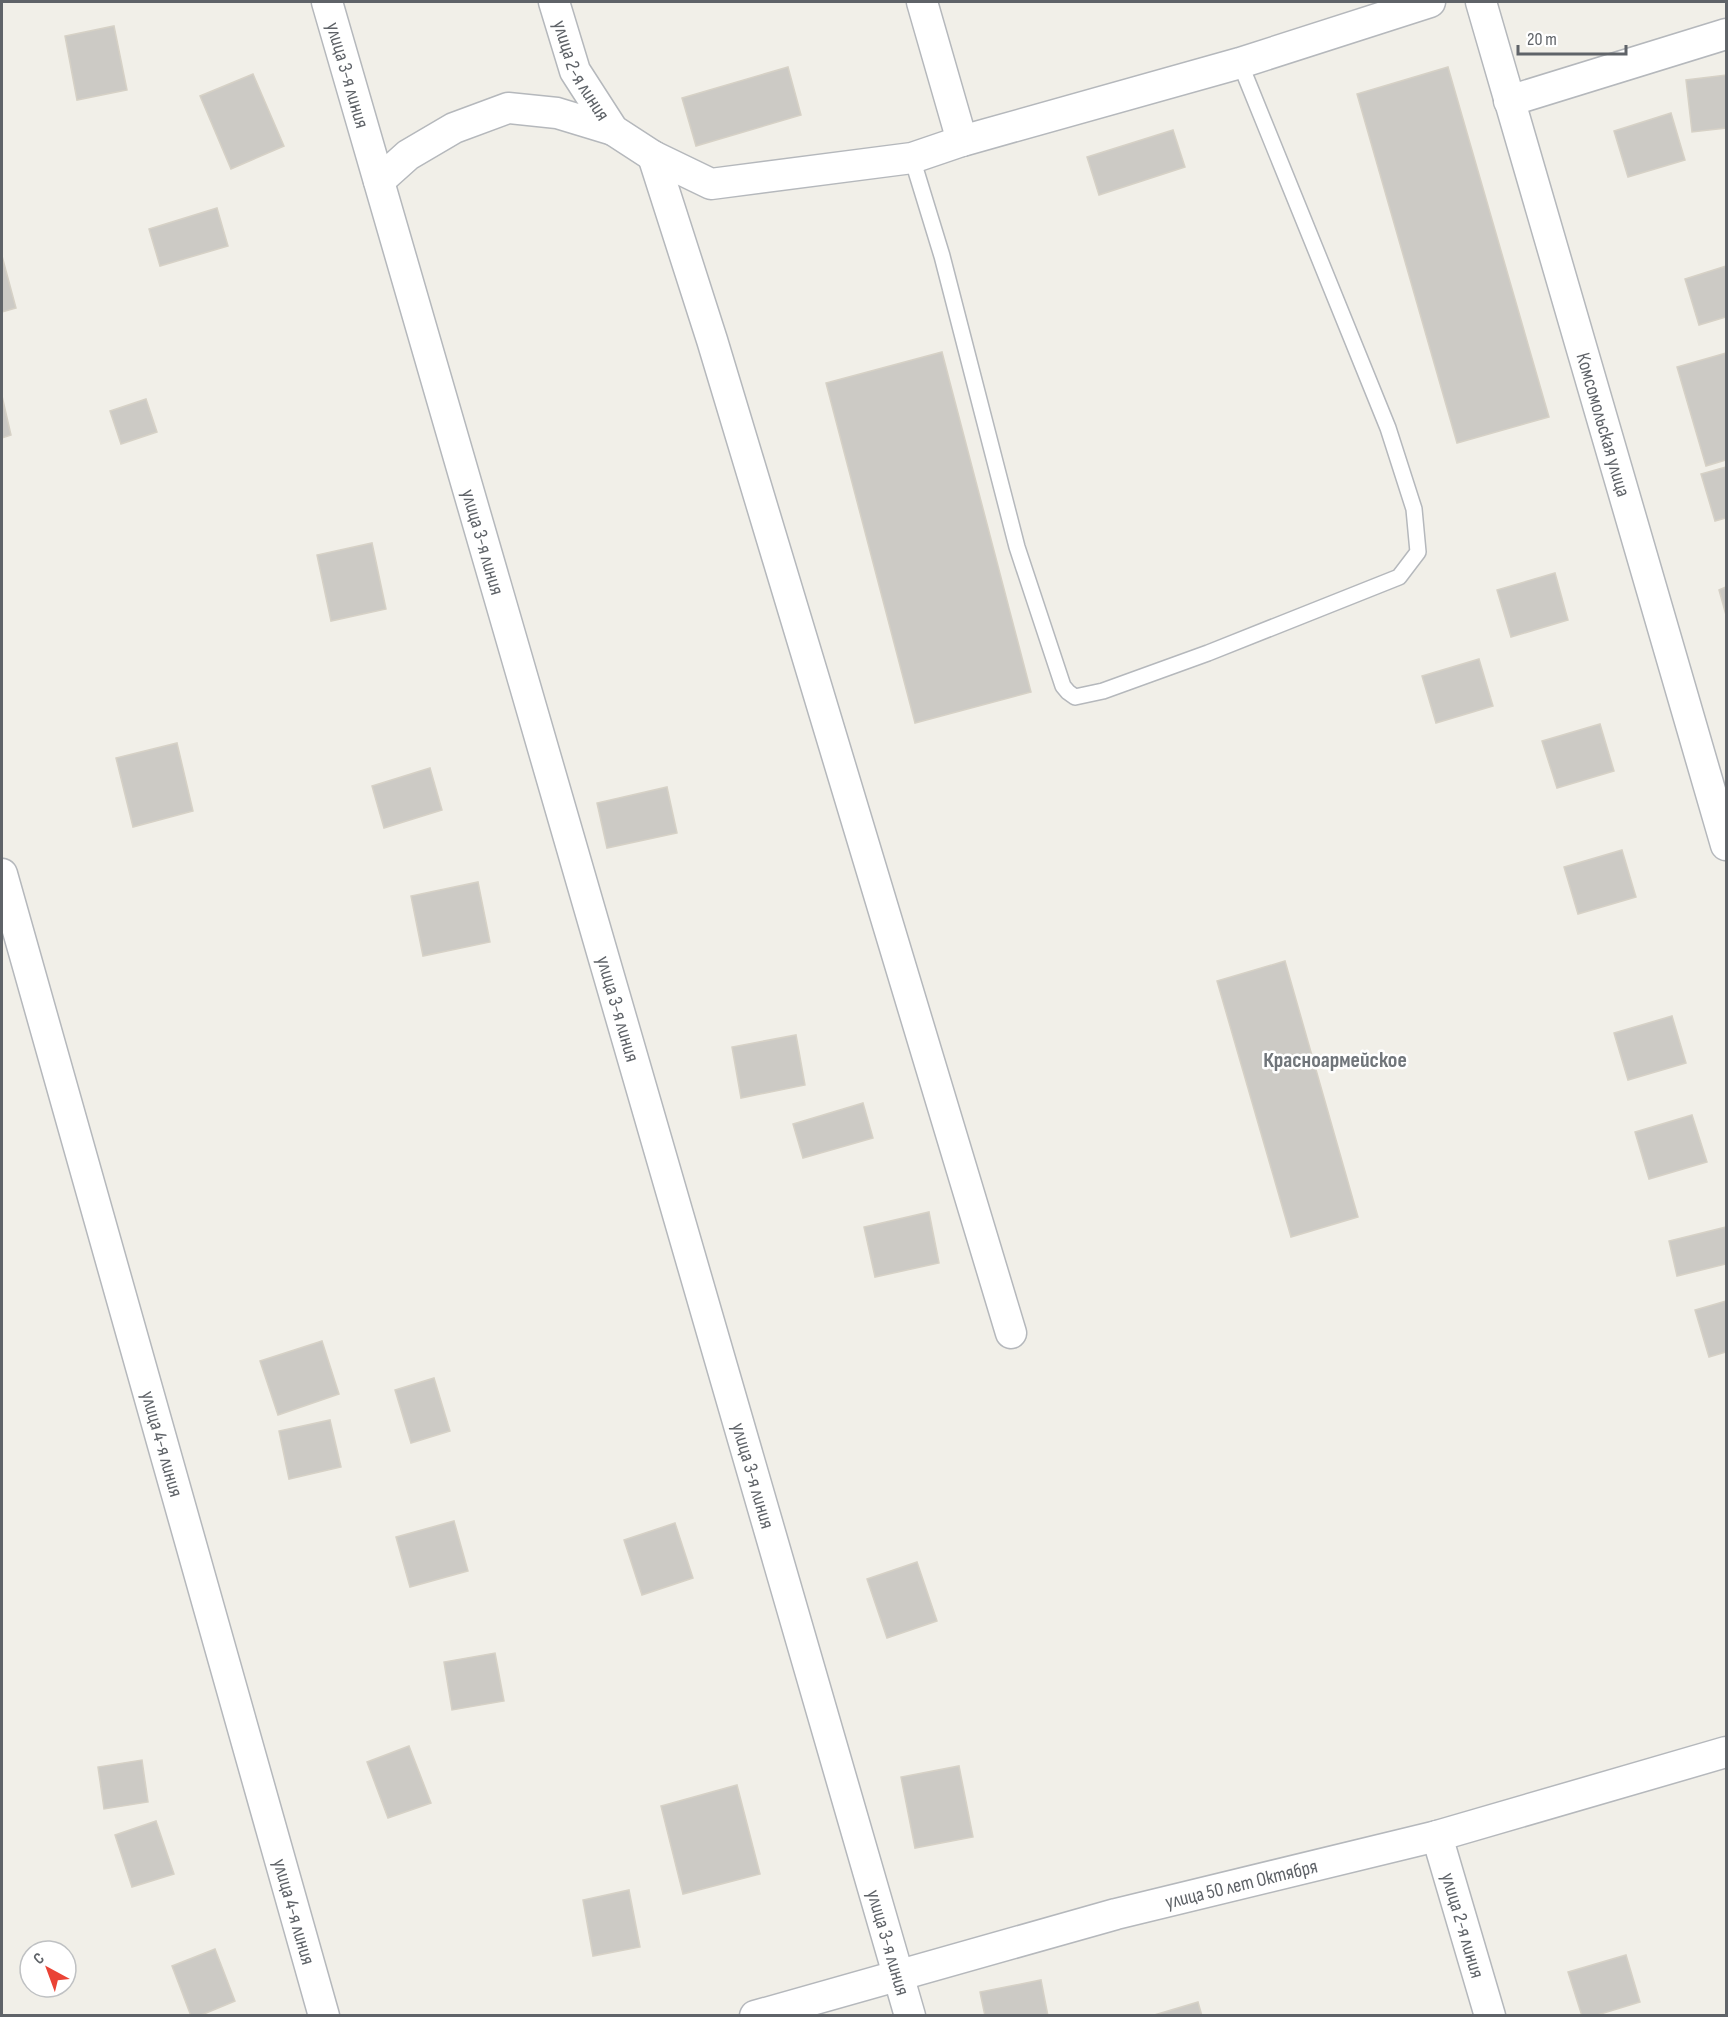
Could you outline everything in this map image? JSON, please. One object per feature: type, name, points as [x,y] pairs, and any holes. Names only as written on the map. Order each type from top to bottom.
[{"type":"street","name":"улица 3-я линия","points":[[327,2],[910,2016]]},
{"type":"street","name":"улица 2-я линия","points":[[554,2],[575,71],[613,130],[653,156],[711,184],[912,158]]},
{"type":"street","points":[[922,2],[962,141]]},
{"type":"street","points":[[912,158],[962,141],[1240,63],[1430,2]]},
{"type":"street","name":"Комсомольская улица","points":[[1481,2],[1726,845]]},
{"type":"street","points":[[1509,100],[1726,34]]},
{"type":"street","points":[[379,181],[408,155],[454,128],[508,108],[557,113],[613,130]]},
{"type":"street","points":[[653,156],[712,340],[1011,1333]]},
{"type":"street","name":"улица 4-я линия","points":[[2,874],[324,2016]]},
{"type":"street","name":"улица 50 лет Октября","points":[[755,2016],[1116,1914],[1437,1836],[1726,1752]]},
{"type":"street","name":"улица 2-я линия","points":[[1437,1836],[1490,2016]]},
{"type":"lane","points":[[912,158],[942,256],[1017,547],[1063,686],[1075,697],[1103,691],[1208,653],[1399,577],[1418,552],[1414,509],[1388,428],[1240,63]]},
{"type":"building","points":[[114,26],[127,90],[77,100],[65,36]]},
{"type":"building","points":[[788,67],[801,115],[696,146],[682,98]]},
{"type":"building","points":[[1448,67],[1549,417],[1457,443],[1357,94]]},
{"type":"building","points":[[253,74],[284,146],[231,169],[200,96]]},
{"type":"building","points":[[1726,75],[1726,128],[1692,132],[1686,80]]},
{"type":"building","points":[[1671,113],[1685,160],[1628,177],[1614,131]]},
{"type":"building","points":[[1173,130],[1185,167],[1099,195],[1087,157]]},
{"type":"building","points":[[217,208],[228,246],[160,266],[149,229]]},
{"type":"building","points":[[2,256],[16,308],[2,312]]},
{"type":"building","points":[[1726,266],[1726,317],[1699,325],[1685,279]]},
{"type":"building","points":[[942,352],[1031,692],[915,723],[826,383]]},
{"type":"building","points":[[1726,353],[1726,460],[1706,466],[1677,367]]},
{"type":"building","points":[[2,396],[11,435],[2,438]]},
{"type":"building","points":[[146,399],[157,432],[121,444],[110,411]]},
{"type":"building","points":[[1726,467],[1726,518],[1715,521],[1701,474]]},
{"type":"building","points":[[372,543],[386,609],[331,621],[317,555]]},
{"type":"building","points":[[1555,573],[1568,620],[1511,637],[1497,590]]},
{"type":"building","points":[[1726,587],[1726,615],[1719,590]]},
{"type":"building","points":[[1479,659],[1493,706],[1436,723],[1422,676]]},
{"type":"building","points":[[1600,724],[1614,771],[1557,788],[1542,741]]},
{"type":"building","points":[[177,743],[193,811],[133,827],[116,758]]},
{"type":"building","points":[[430,768],[442,810],[384,828],[372,786]]},
{"type":"building","points":[[667,787],[677,833],[607,848],[597,803]]},
{"type":"building","points":[[1622,850],[1636,897],[1578,914],[1564,867]]},
{"type":"building","points":[[478,882],[490,942],[423,956],[411,896]]},
{"type":"building","points":[[1285,961],[1358,1217],[1291,1237],[1217,981]]},
{"type":"building","points":[[1672,1016],[1686,1063],[1628,1080],[1614,1033]]},
{"type":"building","points":[[796,1035],[805,1085],[741,1098],[732,1047]]},
{"type":"building","points":[[863,1103],[873,1138],[803,1158],[793,1124]]},
{"type":"building","points":[[1692,1115],[1707,1162],[1649,1179],[1635,1132]]},
{"type":"building","points":[[929,1212],[939,1263],[875,1277],[864,1227]]},
{"type":"building","points":[[1726,1227],[1726,1264],[1677,1276],[1669,1241]]},
{"type":"building","points":[[1726,1301],[1726,1352],[1709,1357],[1695,1310]]},
{"type":"building","points":[[322,1341],[339,1394],[278,1415],[260,1361]]},
{"type":"building","points":[[434,1378],[450,1431],[411,1443],[395,1390]]},
{"type":"building","points":[[330,1420],[341,1467],[289,1479],[279,1431]]},
{"type":"building","points":[[454,1521],[468,1571],[410,1587],[396,1537]]},
{"type":"building","points":[[675,1523],[693,1578],[642,1595],[624,1540]]},
{"type":"building","points":[[917,1562],[937,1621],[887,1638],[867,1579]]},
{"type":"building","points":[[495,1653],[504,1701],[452,1710],[444,1662]]},
{"type":"building","points":[[409,1746],[431,1803],[388,1818],[367,1762]]},
{"type":"building","points":[[142,1760],[148,1802],[104,1809],[98,1767]]},
{"type":"building","points":[[959,1766],[973,1837],[915,1848],[901,1777]]},
{"type":"building","points":[[737,1785],[760,1874],[683,1894],[661,1806]]},
{"type":"building","points":[[156,1821],[174,1874],[132,1887],[115,1835]]},
{"type":"building","points":[[629,1890],[640,1947],[593,1956],[583,1900]]},
{"type":"building","points":[[215,1949],[235,2001],[199,2016],[191,2016],[172,1966]]},
{"type":"building","points":[[1626,1955],[1640,2002],[1594,2016],[1582,2016],[1568,1972]]},
{"type":"building","points":[[1041,1980],[1048,2016],[985,2016],[980,1992]]},
{"type":"building","points":[[1198,2002],[1202,2016],[1151,2016]]},
{"type":"district","name":"Красноармейское","points":[[1335,1059]]}]
